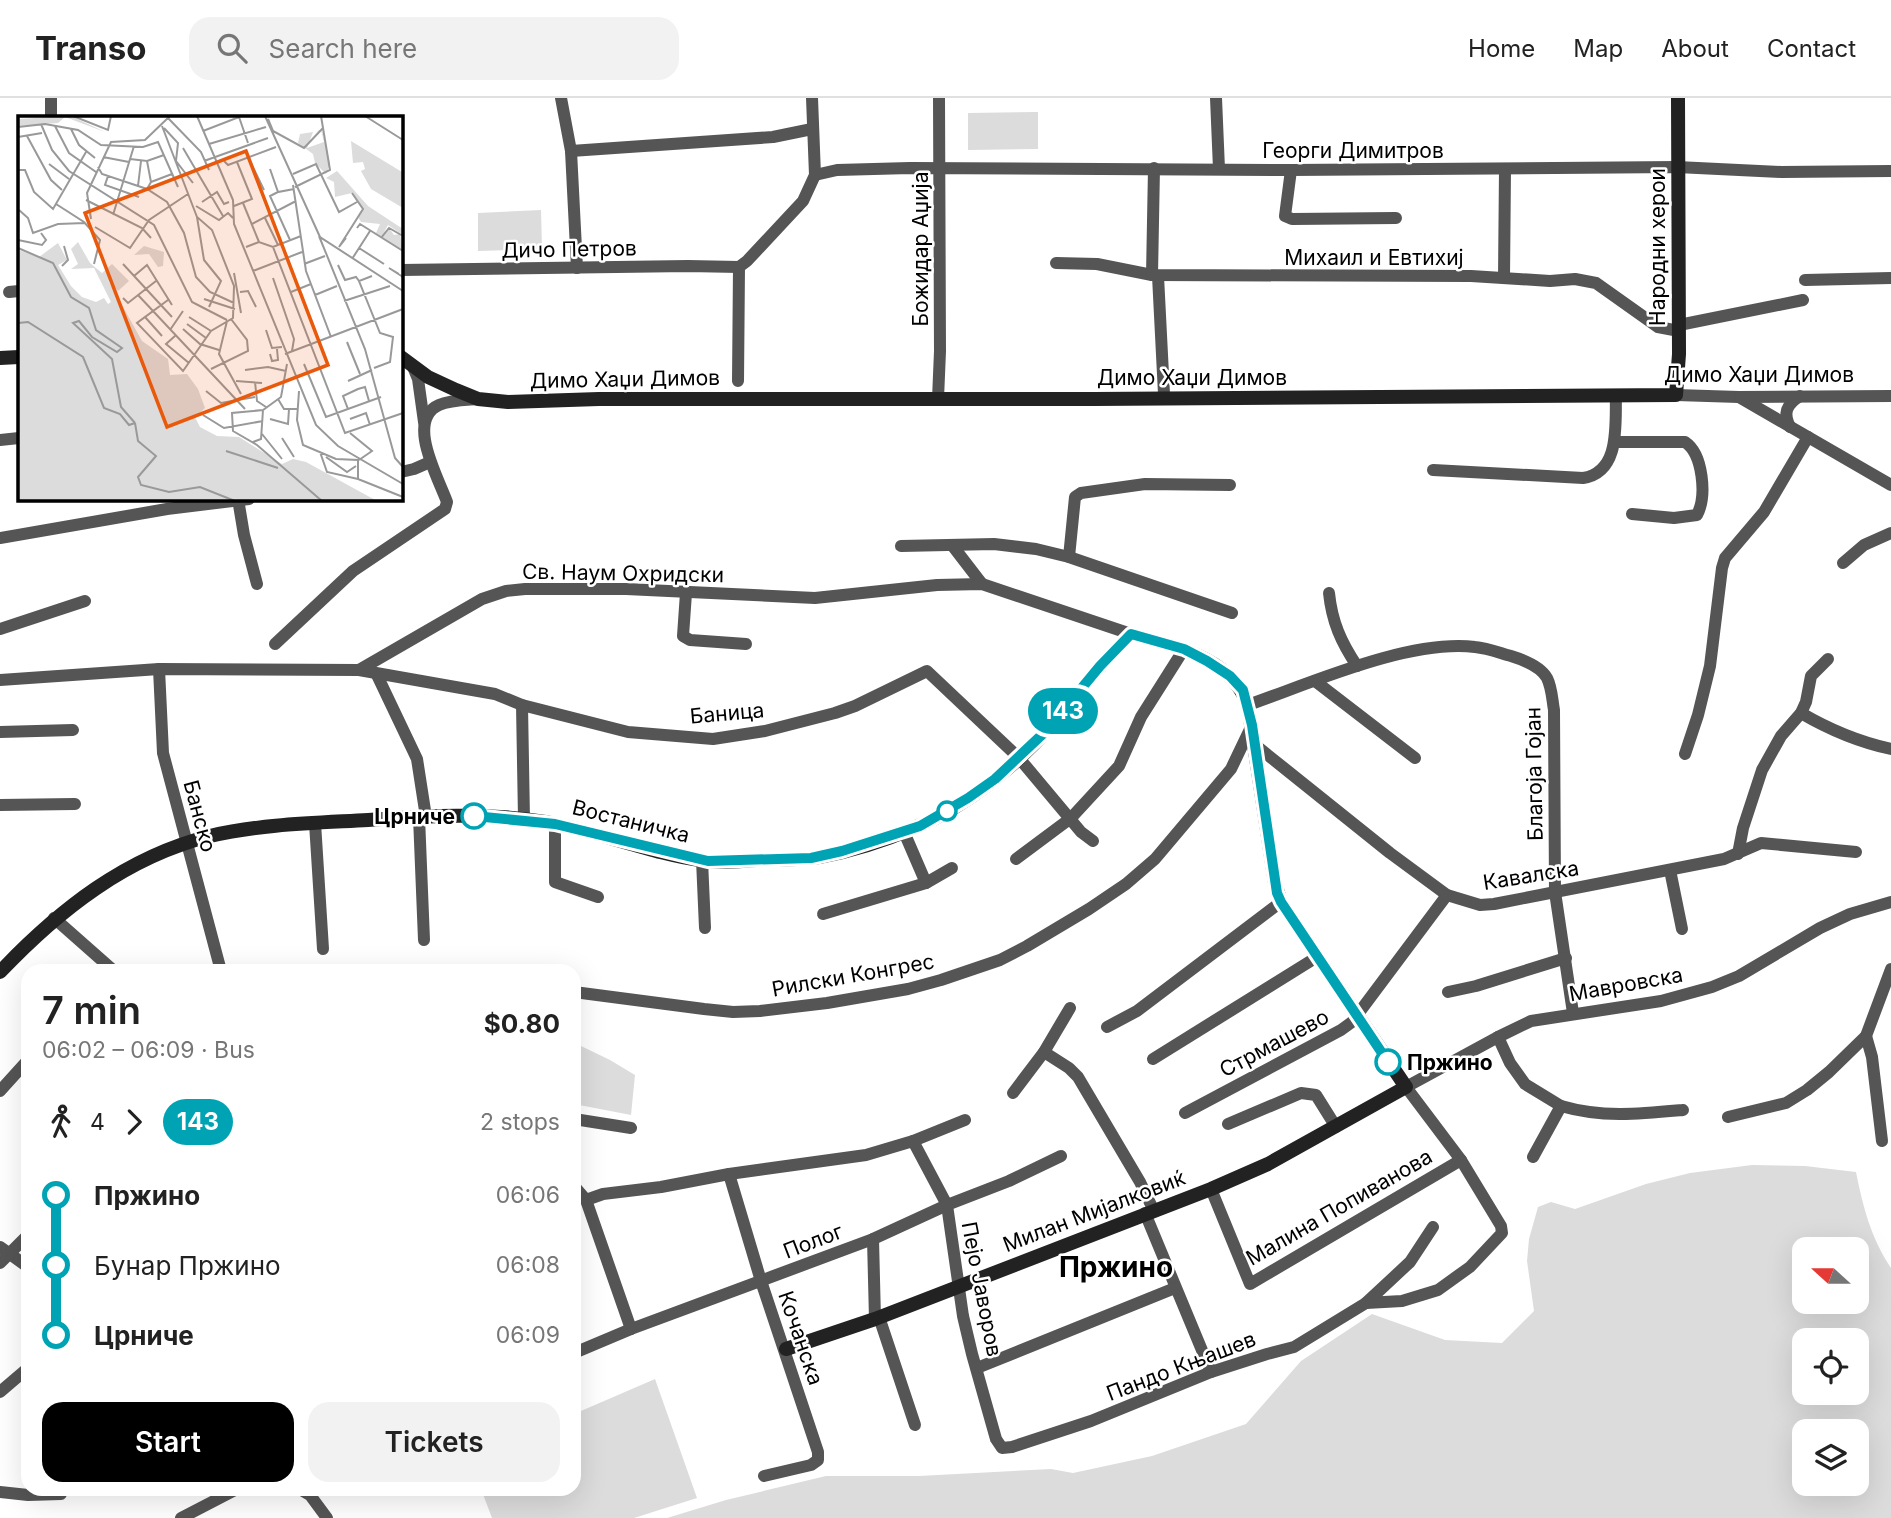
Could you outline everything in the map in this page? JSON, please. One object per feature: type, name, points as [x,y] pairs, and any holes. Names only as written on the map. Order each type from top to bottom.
[{"type":"street","points":[[51,98],[51,116]]},
{"type":"street","points":[[561,98],[571,151],[577,268]]},
{"type":"street","points":[[738,381],[739,267],[803,201],[815,175],[811,98]]},
{"type":"street","name":"Божидар Аџија","points":[[938,399],[939,98]]},
{"type":"street","points":[[1216,98],[1219,169]]},
{"type":"street","name":"Народни херои","points":[[1676,395],[1679,328],[1678,98]]},
{"type":"street","points":[[571,151],[773,137],[811,129]]},
{"type":"street","name":"Георги Димитров","points":[[815,175],[837,170],[939,168],[1291,170],[1677,167],[1781,173],[1891,171]]},
{"type":"street","points":[[1154,168],[1155,276],[1164,394]]},
{"type":"street","points":[[1504,278],[1505,169]]},
{"type":"street","points":[[1291,170],[1285,216],[1292,219],[1396,218]]},
{"type":"street","name":"Михаил и Евтихиј","points":[[1056,263],[1097,264],[1155,276],[1590,280],[1658,327],[1679,328]]},
{"type":"street","name":"Дичо Петров","points":[[402,270],[739,267]]},
{"type":"street","points":[[1805,280],[1891,278]]},
{"type":"street","points":[[1679,328],[1803,300]]},
{"type":"street","points":[[0,358],[18,357]]},
{"type":"street","name":"Димо Хаџи Димов","points":[[402,358],[436,382],[478,399],[493,401],[1891,396]]},
{"type":"street","points":[[275,644],[352,571],[445,509],[447,502],[430,462],[418,379],[413,367]]},
{"type":"street","points":[[1433,470],[1586,478],[1601,470],[1610,458],[1615,442],[1616,395]]},
{"type":"street","points":[[1790,427],[1785,417],[1787,409],[1791,402],[1800,396]]},
{"type":"street","points":[[1738,397],[1891,485]]},
{"type":"street","points":[[424,422],[439,405],[478,399]]},
{"type":"street","points":[[1685,754],[1710,666],[1721,568],[1725,558],[1764,512],[1808,437]]},
{"type":"street","points":[[0,440],[18,438]]},
{"type":"street","points":[[1615,442],[1685,442],[1696,453],[1700,468],[1701,506],[1697,515],[1674,518],[1632,514]]},
{"type":"street","points":[[402,472],[414,470],[430,462]]},
{"type":"street","points":[[1069,557],[1074,498],[1081,493],[1145,484],[1230,485]]},
{"type":"street","points":[[0,538],[234,500]]},
{"type":"street","points":[[242,500],[244,535],[257,584]]},
{"type":"street","points":[[1843,564],[1864,545],[1891,533]]},
{"type":"street","points":[[952,545],[982,584]]},
{"type":"street","points":[[901,546],[1014,545],[1069,557],[1232,613]]},
{"type":"street","name":"Св. Наум Охридски","points":[[359,670],[482,599],[506,591],[594,589],[815,598],[937,585],[982,584],[1131,634]]},
{"type":"street","points":[[686,593],[683,636],[690,640],[746,644]]},
{"type":"street","points":[[1329,593],[1334,626],[1341,643],[1357,666]]},
{"type":"street","points":[[0,629],[85,601]]},
{"type":"street","points":[[1131,634],[1184,649],[1230,676],[1243,690],[1252,725],[1275,883],[1281,902],[1356,1016],[1461,1160]]},
{"type":"street","name":"Востаничка","points":[[0,970],[54,918],[100,884],[186,843],[241,831],[315,823],[450,815],[524,819],[702,860],[728,861],[818,857],[904,832],[968,798],[995,779],[1047,730],[1100,666],[1131,634]]},
{"type":"street","name":"Благоја Гојан","points":[[1248,705],[1357,666],[1407,652],[1466,646],[1518,658],[1546,676],[1552,692],[1554,710],[1555,892],[1573,1013]]},
{"type":"street","points":[[1016,859],[1071,818],[1119,766],[1141,717],[1184,649]]},
{"type":"street","points":[[1738,854],[1743,828],[1762,770],[1782,736],[1801,713],[1811,676],[1828,659]]},
{"type":"street","points":[[0,680],[159,669],[359,670]]},
{"type":"street","name":"Банско","points":[[159,669],[163,753],[219,964]]},
{"type":"street","name":"Баница","points":[[359,670],[495,694],[522,705],[628,733],[713,738],[765,731],[835,713],[927,671],[1019,758]]},
{"type":"street","points":[[377,675],[417,759],[422,817],[424,940]]},
{"type":"street","points":[[1315,681],[1415,758]]},
{"type":"street","points":[[522,705],[524,819]]},
{"type":"street","points":[[1801,713],[1828,728],[1871,745],[1891,749]]},
{"type":"street","name":"Рилски Конгрес","points":[[581,993],[713,1010],[760,1011],[908,989],[976,969],[1027,946],[1126,884],[1155,859],[1231,769],[1252,725]]},
{"type":"street","points":[[0,732],[73,730]]},
{"type":"street","name":"Кавалска","points":[[1254,744],[1447,895],[1480,905],[1670,870],[1738,854],[1766,843],[1856,852]]},
{"type":"street","points":[[1019,758],[1081,832],[1093,841]]},
{"type":"street","points":[[1231,769],[1256,760]]},
{"type":"street","points":[[0,805],[75,804]]},
{"type":"street","points":[[315,823],[323,949]]},
{"type":"street","points":[[555,824],[555,882],[598,897]]},
{"type":"street","points":[[904,832],[926,883]]},
{"type":"street","points":[[702,860],[705,928]]},
{"type":"street","points":[[823,914],[926,883],[952,868]]},
{"type":"street","points":[[1670,870],[1682,929]]},
{"type":"street","name":"Стрмашево","points":[[1185,1112],[1341,1030],[1356,1016],[1447,895]]},
{"type":"street","points":[[1107,1027],[1137,1011],[1281,902]]},
{"type":"street","name":"Мавровска","points":[[1406,1087],[1531,1021],[1661,1001],[1712,987],[1739,975],[1820,928],[1850,914],[1891,902]]},
{"type":"street","points":[[54,918],[106,964]]},
{"type":"street","points":[[1153,1059],[1317,957]]},
{"type":"street","points":[[1448,992],[1566,958]]},
{"type":"street","points":[[1728,1117],[1786,1103],[1822,1078],[1866,1036],[1891,970]]},
{"type":"street","points":[[1013,1093],[1044,1052],[1070,1008]]},
{"type":"street","points":[[1866,1036],[1872,1057],[1882,1141]]},
{"type":"street","points":[[1498,1037],[1510,1063],[1525,1084],[1561,1106],[1602,1115],[1683,1110]]},
{"type":"street","points":[[1044,1052],[1078,1077],[1140,1182],[1175,1287],[1211,1372]]},
{"type":"street","points":[[0,1091],[21,1068]]},
{"type":"street","name":"Милан Мијалковиќ","points":[[786,1349],[877,1318],[1268,1164],[1406,1087]]},
{"type":"street","points":[[1228,1124],[1301,1093],[1316,1095],[1336,1127]]},
{"type":"street","points":[[1533,1157],[1561,1106]]},
{"type":"street","points":[[581,1120],[632,1128]]},
{"type":"street","points":[[586,1200],[603,1194],[866,1155],[913,1141],[965,1120]]},
{"type":"street","name":"Пејо Јаворов","points":[[913,1141],[947,1205],[958,1285],[972,1354],[996,1439],[1002,1448]]},
{"type":"street","name":"Полог","points":[[581,1350],[873,1239],[1061,1156]]},
{"type":"street","name":"Малина Попиванова","points":[[1211,1188],[1250,1284],[1461,1160]]},
{"type":"street","name":"Пандо Књашев","points":[[1366,1303],[1402,1301],[1438,1290],[1469,1267],[1502,1233],[1501,1226],[1461,1160]]},
{"type":"street","name":"Кочанска","points":[[729,1174],[761,1281],[786,1349],[818,1452],[818,1460],[811,1465],[764,1476]]},
{"type":"street","points":[[581,1194],[586,1200],[631,1329]]},
{"type":"street","name":"Пандо Књашев","points":[[1002,1448],[1091,1421],[1211,1372],[1294,1347],[1314,1337],[1366,1303],[1410,1262],[1433,1227]]},
{"type":"street","points":[[873,1239],[877,1318],[915,1425]]},
{"type":"street","points":[[21,1241],[3,1255],[21,1264]]},
{"type":"street","points":[[977,1368],[1175,1287]]},
{"type":"street","points":[[0,1392],[21,1374]]},
{"type":"street","points":[[0,1492],[21,1494]]},
{"type":"street","points":[[181,1518],[223,1496]]},
{"type":"street","points":[[311,1496],[327,1518]]},
{"type":"shaded area","points":[[1038,112],[1038,149],[968,150],[968,113]]},
{"type":"shaded area","points":[[541,210],[542,249],[478,251],[478,213]]},
{"type":"shaded area","points":[[581,1046],[635,1075],[631,1115],[581,1105]]},
{"type":"shaded area","points":[[1752,1165],[1805,1166],[1856,1172],[1869,1222],[1891,1268],[1891,1518],[667,1518],[726,1500],[826,1476],[919,1476],[1051,1469],[1073,1473],[1152,1456],[1246,1424],[1301,1361],[1372,1314],[1445,1340],[1502,1343],[1534,1311],[1527,1261],[1529,1239],[1538,1207],[1551,1202],[1575,1209],[1646,1184],[1690,1173]]},
{"type":"shaded area","points":[[655,1379],[697,1498],[634,1518],[492,1518],[484,1496],[581,1496],[581,1411]]},
{"type":"bus line","name":"143","points":[[474,816],[555,824],[708,861],[811,858],[842,851],[920,826],[995,779],[1047,730],[1100,666],[1131,634],[1184,649],[1219,667],[1243,690],[1252,725],[1277,893],[1388,1062]]},
{"type":"place","name":"Црниче","points":[[474,816]]},
{"type":"place","name":"Пржино","points":[[1388,1062]]},
{"type":"district","name":"Пржино","points":[[1116,1267]]}]
